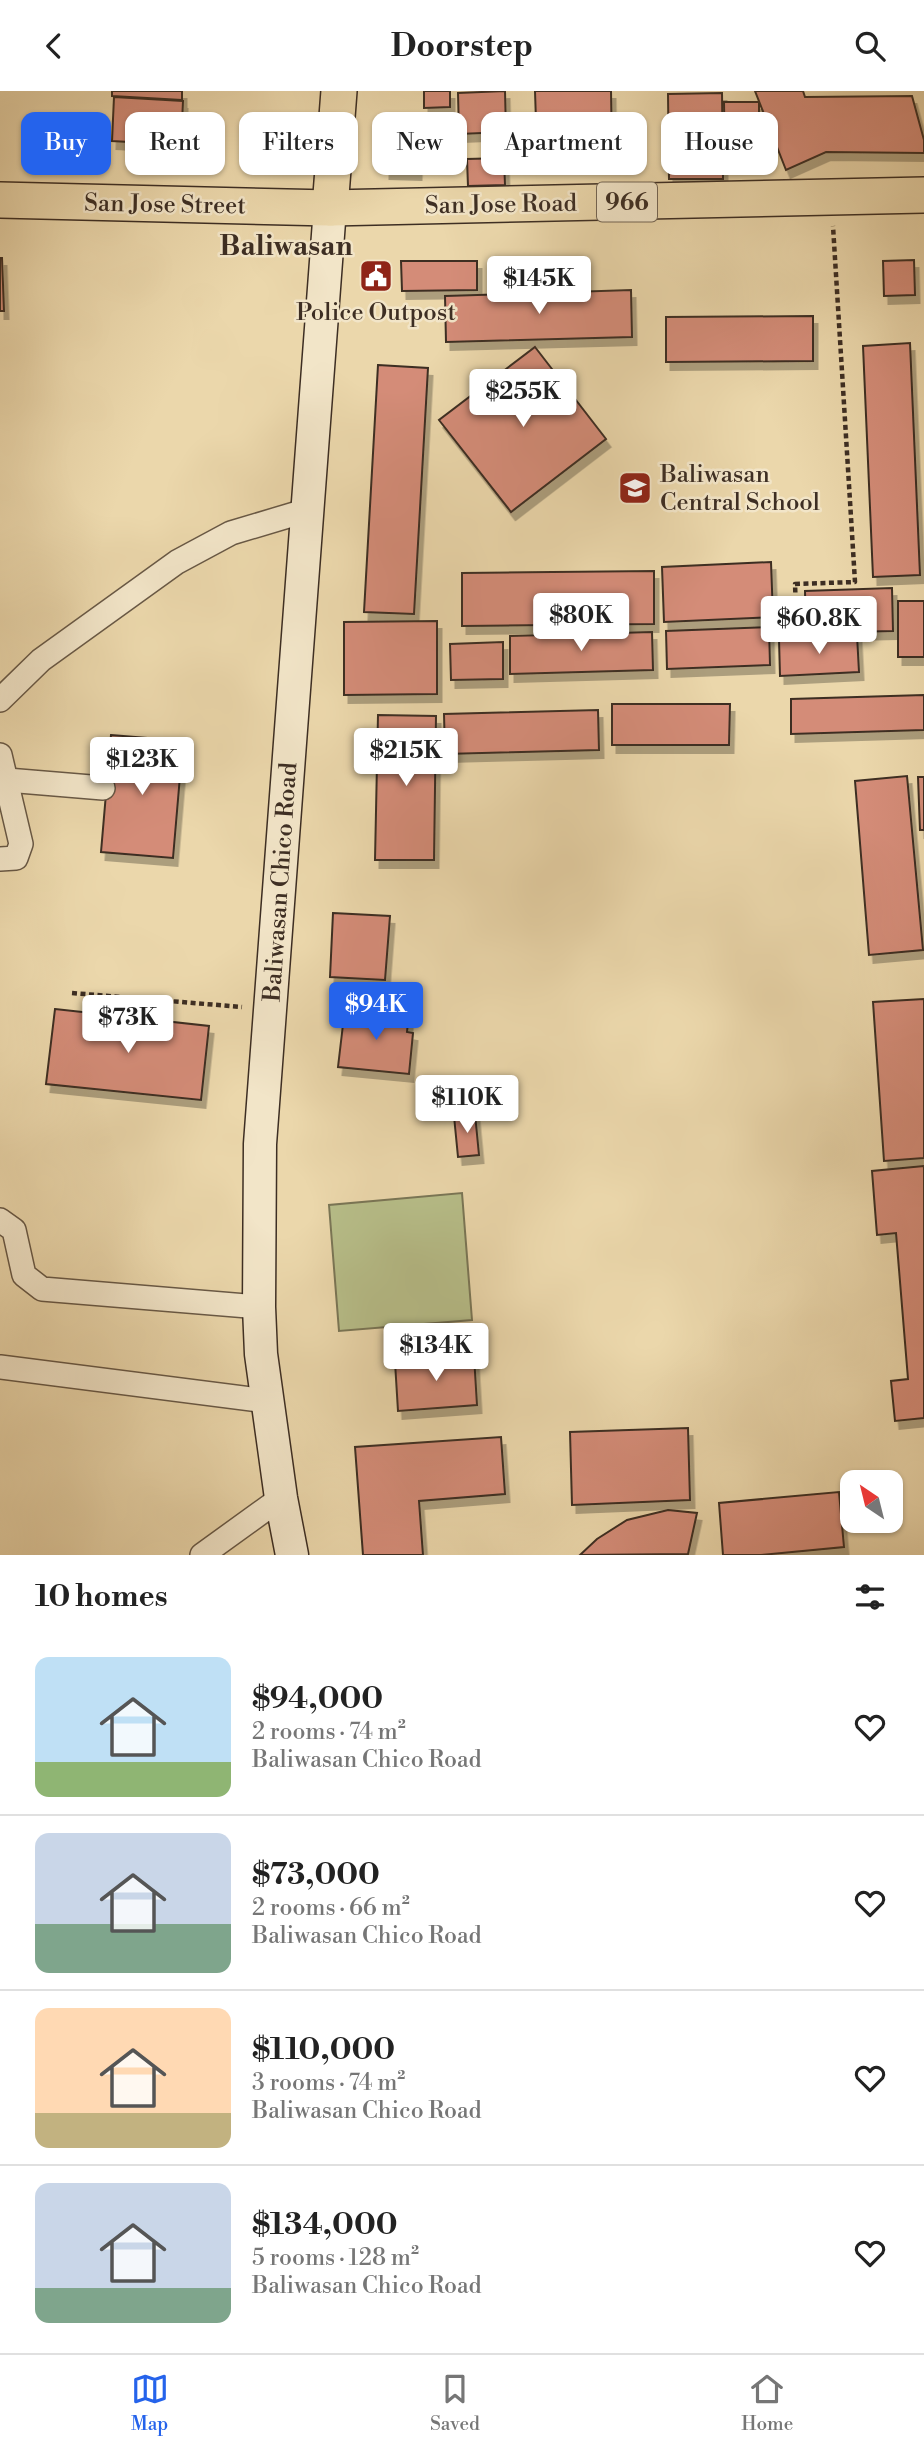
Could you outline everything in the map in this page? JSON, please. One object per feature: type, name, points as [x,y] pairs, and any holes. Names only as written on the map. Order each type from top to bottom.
[{"type":"main road","points":[[330,208],[339,91]]},
{"type":"main road","name":"San Jose Road","points":[[330,208],[924,195]]},
{"type":"main road","name":"San Jose Street","points":[[0,200],[330,208]]},
{"type":"main road","name":"Baliwasan Chico Road","points":[[292,1555],[267,1401],[259,1307],[260,1144],[330,208]]},
{"type":"street","points":[[0,700],[41,660],[177,562],[231,533],[308,510]]},
{"type":"street","points":[[0,755],[20,850],[16,858],[0,859]]},
{"type":"street","points":[[7,780],[103,788]]},
{"type":"street","points":[[0,1220],[13,1230],[24,1275],[42,1289],[259,1307]]},
{"type":"street","points":[[0,1367],[267,1401]]},
{"type":"street","points":[[202,1555],[281,1498]]},
{"type":"path","points":[[797,635],[795,584],[855,582],[831,197]]},
{"type":"path","points":[[72,993],[270,1009]]},
{"type":"green space","points":[[462,1193],[472,1320],[339,1331],[329,1205]]},
{"type":"building","points":[[112,91],[182,91],[182,100],[112,96]]},
{"type":"building","points":[[424,91],[450,91],[450,107],[424,108]]},
{"type":"building","points":[[505,91],[506,112],[481,112],[481,133],[467,134],[467,112],[458,112],[458,93]]},
{"type":"building","points":[[535,91],[611,91],[611,112],[536,112]]},
{"type":"building","points":[[755,91],[803,91],[805,97],[912,96],[924,140],[924,153],[826,152],[786,170],[778,150],[778,112],[763,112]]},
{"type":"building","points":[[722,93],[722,112],[668,112],[668,94]]},
{"type":"building","points":[[114,97],[183,101],[182,112],[125,112],[125,142],[112,141]]},
{"type":"building","points":[[724,102],[759,102],[759,112],[724,112]]},
{"type":"building","points":[[467,159],[481,159],[481,175],[505,175],[505,185],[468,186]]},
{"type":"building","points":[[669,175],[723,175],[723,179],[669,179]]},
{"type":"building","points":[[2,258],[4,311],[0,311]]},
{"type":"building","points":[[914,260],[915,295],[884,296],[883,261]]},
{"type":"building","points":[[401,261],[477,261],[477,290],[402,291]]},
{"type":"building","points":[[631,290],[632,337],[446,342],[445,296]]},
{"type":"building","points":[[813,316],[813,361],[666,362],[666,317]]},
{"type":"building","points":[[910,343],[920,575],[873,577],[863,346]]},
{"type":"building","points":[[535,347],[606,439],[511,512],[439,420]]},
{"type":"building","points":[[378,365],[428,368],[414,614],[364,612]]},
{"type":"building","points":[[771,562],[773,617],[664,622],[662,567]]},
{"type":"building","points":[[654,571],[654,624],[462,626],[462,573]]},
{"type":"building","points":[[892,588],[893,631],[806,633],[805,591]]},
{"type":"building","points":[[898,601],[924,601],[924,657],[898,657]]},
{"type":"building","points":[[437,621],[437,694],[344,695],[344,622]]},
{"type":"building","points":[[769,627],[770,665],[667,669],[666,631]]},
{"type":"building","points":[[652,632],[653,670],[510,674],[510,636]]},
{"type":"building","points":[[857,635],[859,672],[780,676],[779,639]]},
{"type":"building","points":[[503,642],[503,679],[451,680],[450,644]]},
{"type":"building","points":[[924,695],[924,730],[791,734],[791,699]]},
{"type":"building","points":[[612,704],[730,704],[729,745],[612,745]]},
{"type":"building","points":[[598,710],[599,750],[445,754],[444,714]]},
{"type":"building","points":[[378,715],[436,716],[434,860],[375,860]]},
{"type":"building","points":[[111,735],[183,741],[173,858],[101,852]]},
{"type":"building","points":[[907,776],[923,950],[869,955],[855,781]]},
{"type":"building","points":[[918,777],[924,777],[924,830],[920,830]]},
{"type":"building","points":[[333,913],[390,916],[385,980],[330,977]]},
{"type":"building","points":[[924,999],[924,1158],[884,1161],[873,1002]]},
{"type":"building","points":[[355,1008],[409,1013],[407,1032],[413,1033],[409,1074],[338,1067],[344,1016],[354,1017]]},
{"type":"building","points":[[55,1009],[209,1026],[201,1100],[46,1084]]},
{"type":"building","points":[[475,1114],[479,1155],[458,1157],[454,1116]]},
{"type":"building","points":[[924,1166],[924,1418],[895,1421],[891,1381],[908,1379],[896,1233],[877,1235],[872,1171]]},
{"type":"building","points":[[474,1356],[477,1405],[398,1411],[395,1362]]},
{"type":"building","points":[[688,1428],[690,1500],[572,1505],[570,1432]]},
{"type":"building","points":[[501,1437],[505,1494],[419,1501],[423,1555],[363,1555],[355,1447]]},
{"type":"building","points":[[839,1492],[840,1533],[843,1533],[844,1547],[761,1555],[723,1555],[719,1503]]},
{"type":"building","points":[[668,1510],[697,1513],[688,1554],[580,1555],[597,1539],[627,1520]]},
{"type":"place","name":"Police Outpost","points":[[376,276]]},
{"type":"place","name":"Baliwasan Central School","points":[[635,488]]},
{"type":"district","name":"Baliwasan","points":[[286,245]]}]
